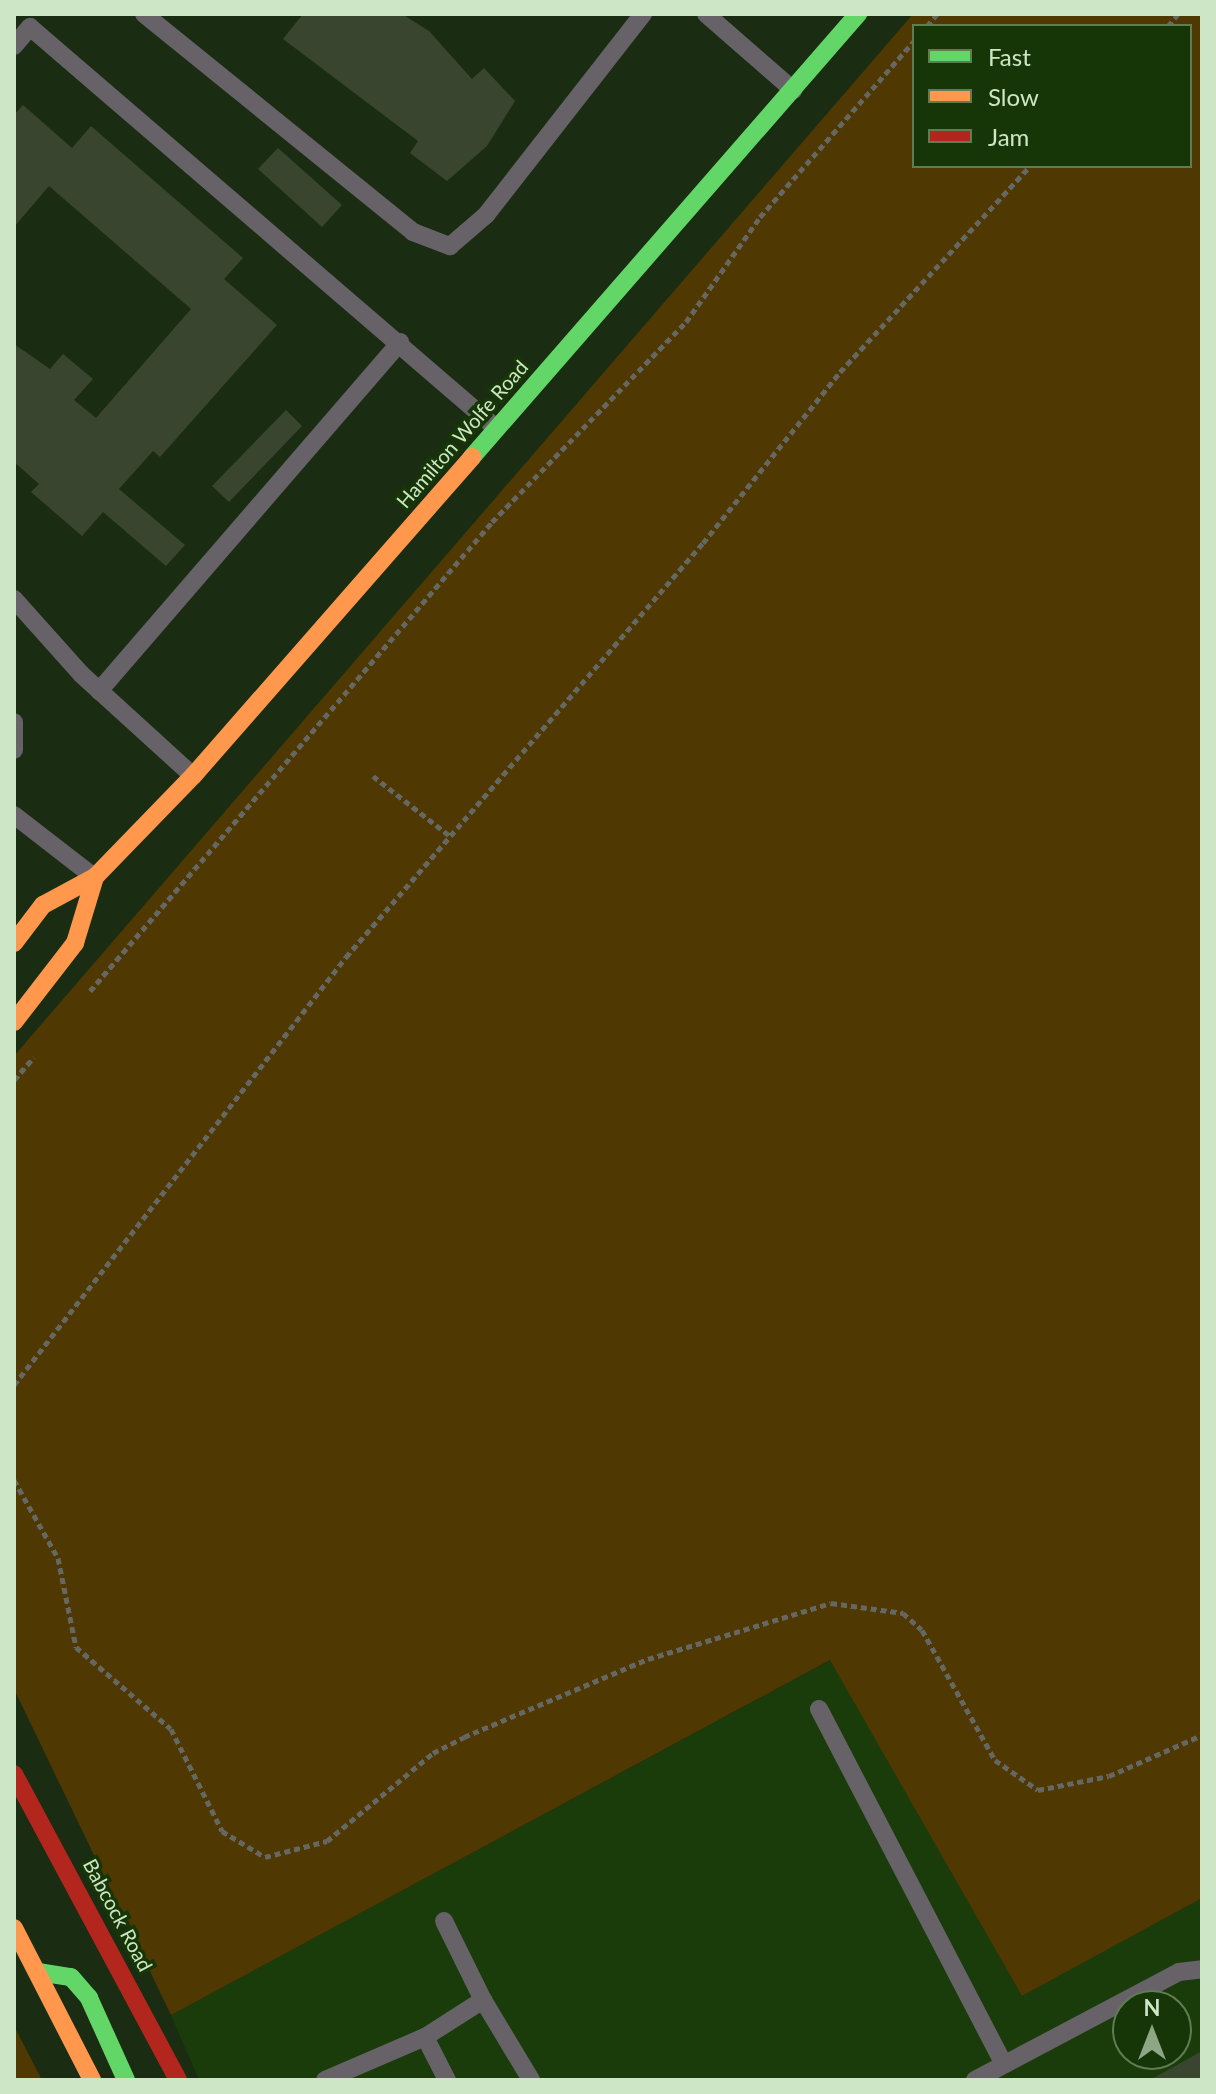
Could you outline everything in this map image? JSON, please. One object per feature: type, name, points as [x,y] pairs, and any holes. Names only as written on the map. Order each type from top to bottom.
[{"type":"street","name":"Hamilton Wolfe Road","points":[[14,943],[43,905],[95,877],[193,776],[858,14]]},
{"type":"street","name":"Hamilton Wolfe Road","points":[[14,1022],[75,943],[95,877]]},
{"type":"street","name":"Babcock Road","points":[[14,1774],[178,2080]]},
{"type":"street","points":[[14,1928],[92,2080]]},
{"type":"street","points":[[38,1972],[71,1977],[89,1998],[126,2080]]},
{"type":"lane","points":[[144,14],[413,232],[450,246],[486,215],[643,14]]},
{"type":"lane","points":[[706,14],[793,90]]},
{"type":"lane","points":[[14,46],[30,27],[400,342],[496,428]]},
{"type":"lane","points":[[99,691],[400,342]]},
{"type":"lane","points":[[14,599],[99,691],[193,776]]},
{"type":"lane","points":[[14,722],[14,750]]},
{"type":"lane","points":[[14,815],[95,877]]},
{"type":"lane","points":[[819,1709],[1004,2064]]},
{"type":"lane","points":[[444,1921],[483,2000],[531,2080]]},
{"type":"lane","points":[[975,2080],[1179,1972],[1202,1969]]},
{"type":"lane","points":[[325,2080],[425,2037],[483,2000]]},
{"type":"lane","points":[[425,2037],[447,2080]]},
{"type":"path","points":[[87,995],[492,522],[686,322],[751,229],[912,43]]},
{"type":"path","points":[[14,1385],[346,957],[713,531],[840,372],[1028,168]]},
{"type":"path","points":[[373,776],[450,836]]},
{"type":"path","points":[[14,1080],[45,1044]]},
{"type":"path","points":[[14,1480],[58,1558],[76,1647],[171,1729],[222,1831],[265,1857],[327,1841],[433,1753],[464,1737],[648,1659],[831,1603],[903,1613],[922,1630],[995,1760],[1038,1790],[1109,1776],[1202,1735]]},
{"type":"shaded area","points":[[913,14],[1202,14],[1202,1898],[1022,1996],[830,1660],[171,2015],[14,1689],[14,1056]]},
{"type":"shaded area","points":[[831,1660],[1022,1996],[1202,1898],[1202,2080],[199,2080],[171,2015]]},
{"type":"shaded area","points":[[14,2026],[42,2080],[14,2080]]},
{"type":"building","points":[[303,14],[402,14],[429,31],[472,79],[484,68],[515,101],[487,146],[447,181],[410,153],[418,141],[283,39]]},
{"type":"building","points":[[23,105],[72,148],[91,126],[243,258],[224,279],[277,325],[160,457],[153,451],[119,489],[185,545],[166,566],[103,512],[82,536],[31,492],[39,484],[14,462],[14,344],[50,369],[63,354],[93,379],[74,400],[96,418],[191,309],[49,186],[14,227],[14,115]]},
{"type":"building","points":[[278,148],[342,205],[322,227],[258,169]]},
{"type":"building","points":[[286,410],[302,426],[229,502],[212,486]]},
{"type":"building","points":[[1202,2051],[1202,2080],[1150,2080],[1168,2070],[1192,2070],[1192,2057]]},
{"type":"traffic: fast","points":[[472,457],[858,14]]},
{"type":"traffic: fast","points":[[38,1972],[71,1977],[89,1998],[126,2080]]},
{"type":"traffic: slow","points":[[14,943],[43,905],[95,877],[193,776],[472,457]]},
{"type":"traffic: slow","points":[[14,1022],[75,943],[95,877]]},
{"type":"traffic: slow","points":[[14,1928],[92,2080]]},
{"type":"traffic: jam","points":[[14,1774],[178,2080]]}]
